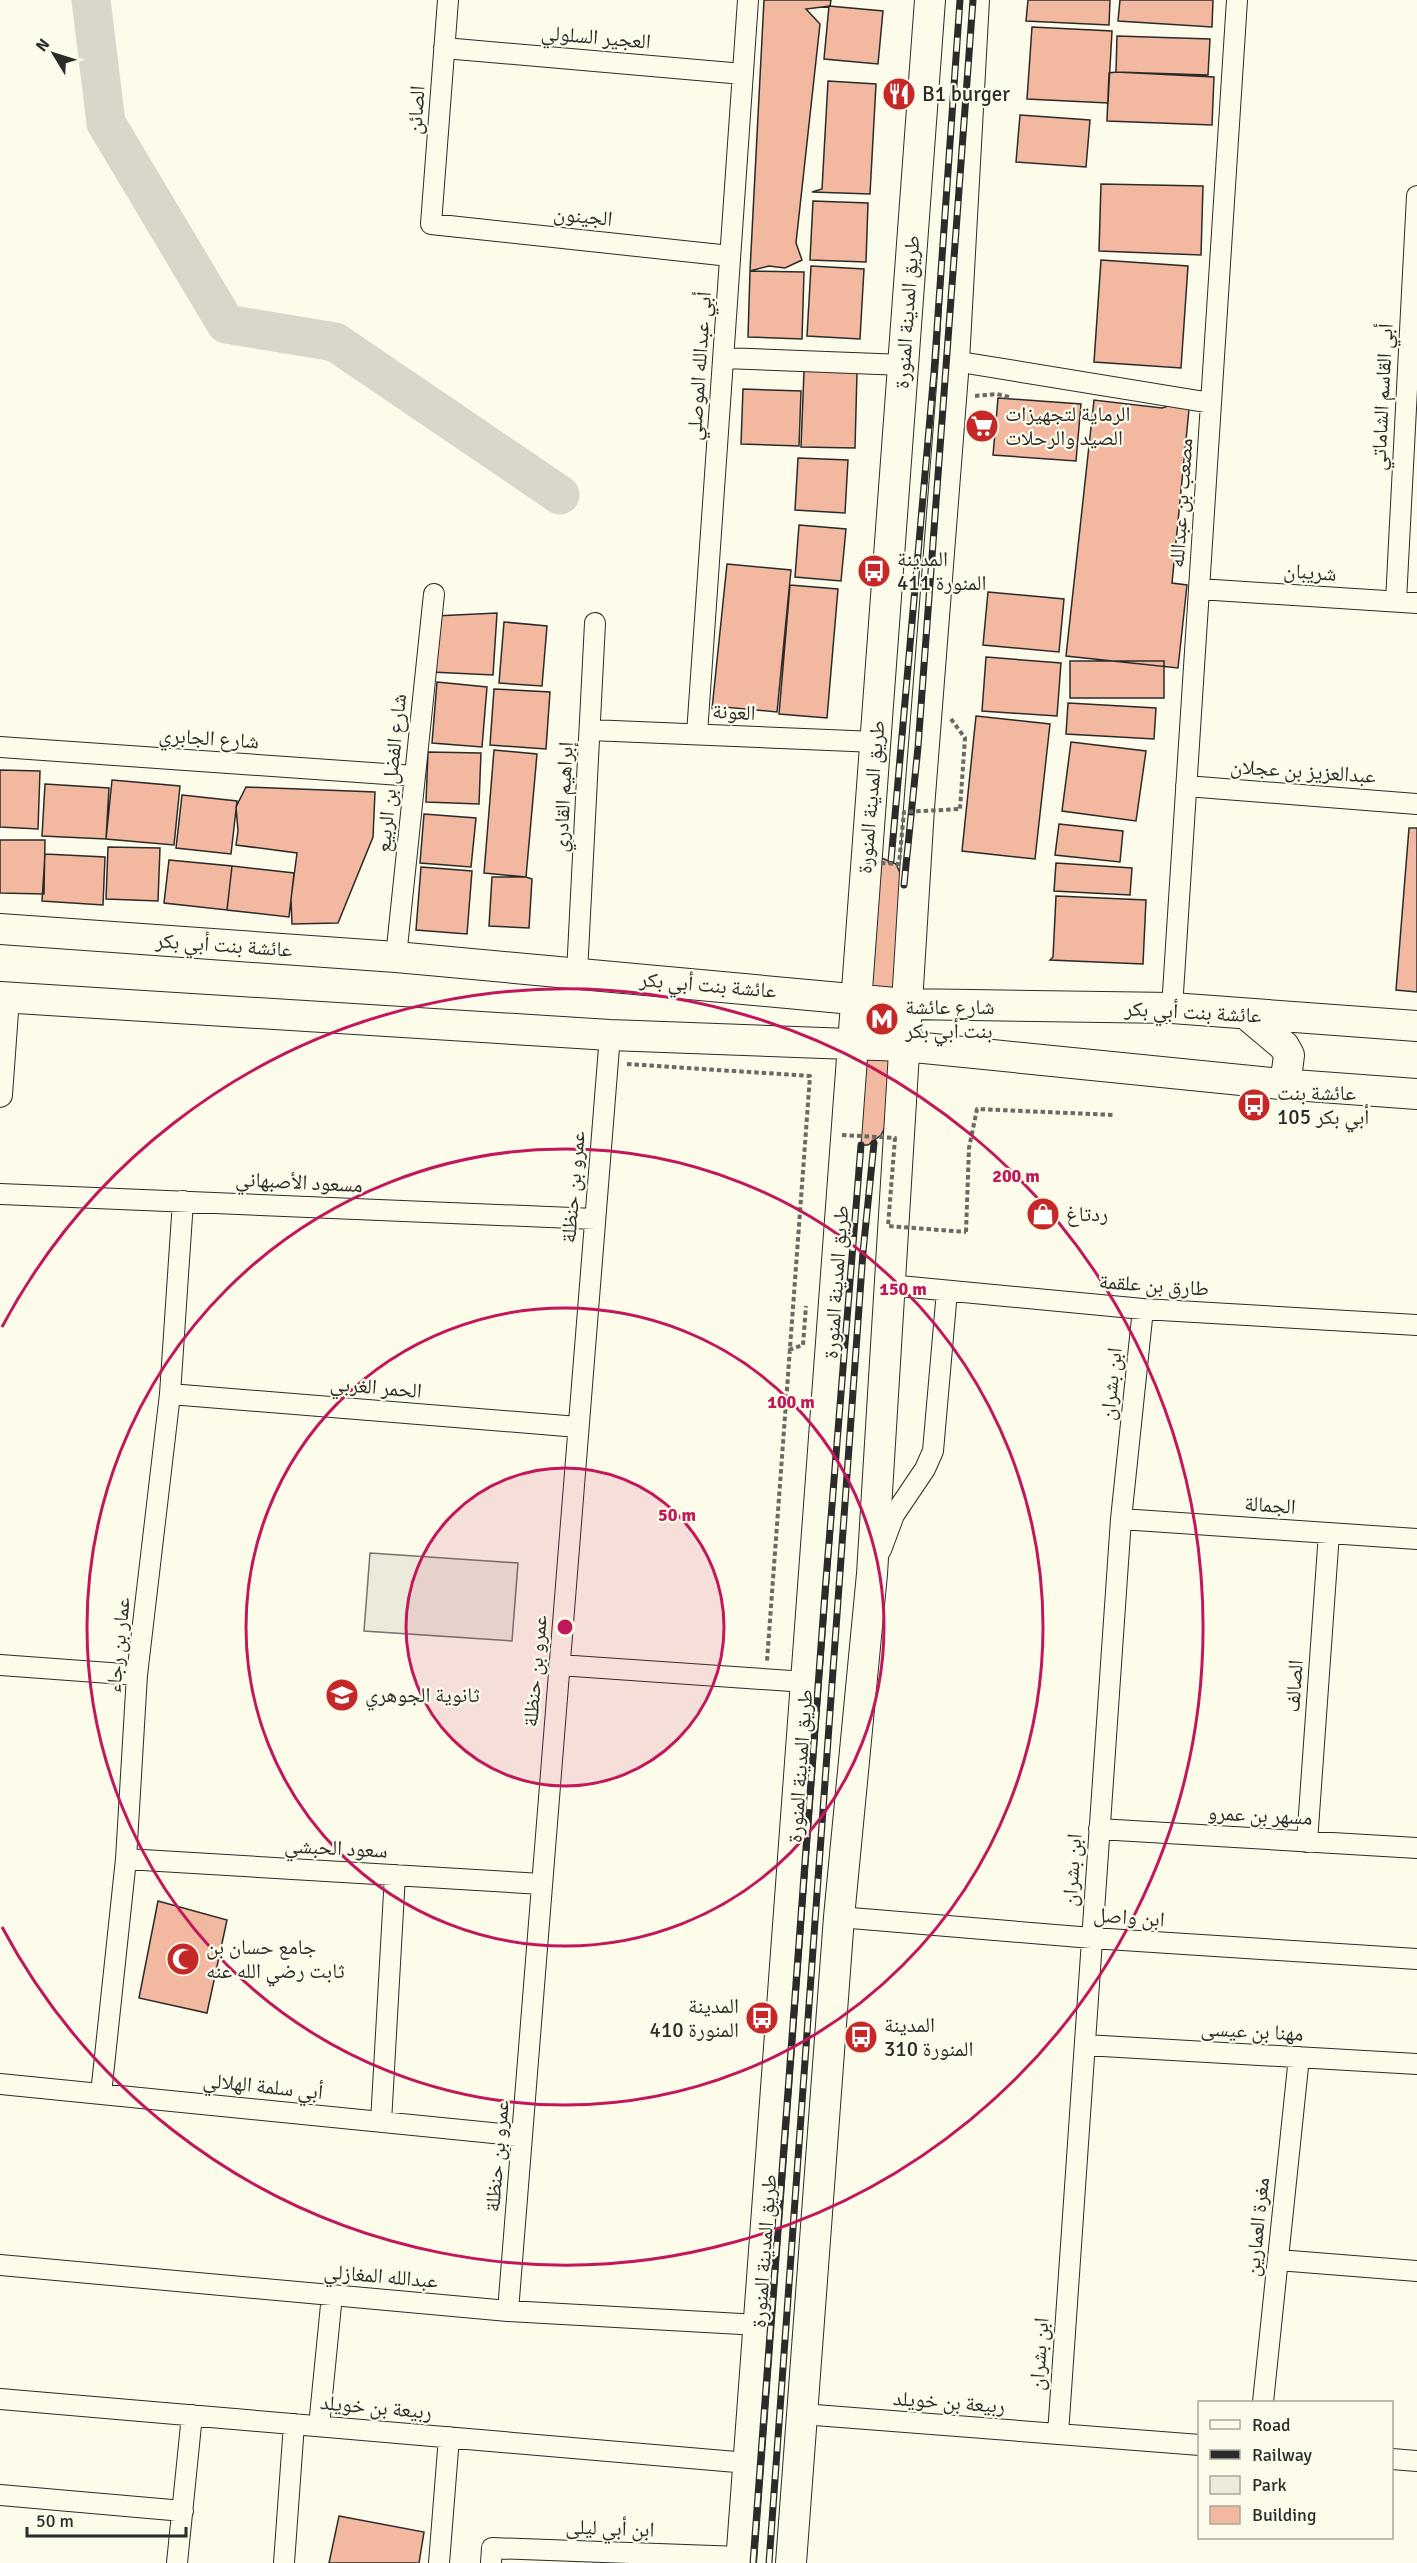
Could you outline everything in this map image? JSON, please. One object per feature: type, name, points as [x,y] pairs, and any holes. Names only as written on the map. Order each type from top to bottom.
[{"type":"main road","name":"طريق المدينة المنورة","points":[[741,2560],[930,0]]},
{"type":"main road","points":[[791,2563],[839,1917],[872,1574],[906,1004],[939,532],[954,361],[974,0]]},
{"type":"main road","name":"عائشة بنت أبي بكر","points":[[0,929],[396,957],[906,1004],[1172,1008],[1417,1026]]},
{"type":"main road","points":[[4,997],[608,1049],[854,1043],[904,1046],[1280,1084],[1417,1094]]},
{"type":"main road","points":[[1246,1014],[1284,1047],[1289,1055],[1287,1071],[1280,1084]]},
{"type":"street","name":"الصائن","points":[[431,224],[448,0]]},
{"type":"street","name":"أبي عبدالله الموصلي","points":[[697,734],[748,0]]},
{"type":"street","name":"مصعب بن عبدالله","points":[[1172,1008],[1237,0]]},
{"type":"street","name":"العجير السلولي","points":[[444,48],[742,74]]},
{"type":"street","name":"أبي القاسم الشاماتي","points":[[1396,602],[1417,196]]},
{"type":"street","name":"الجينون","points":[[431,224],[730,256]]},
{"type":"street","points":[[723,358],[904,365]]},
{"type":"street","points":[[954,361],[1211,403]]},
{"type":"street","name":"شريبان","points":[[1199,589],[1417,603]]},
{"type":"street","name":"شارع الفضل بن الربيع","points":[[396,957],[434,594]]},
{"type":"street","name":"إبراهيم القادري","points":[[577,973],[595,623]]},
{"type":"street","name":"العونة","points":[[590,730],[876,742]]},
{"type":"street","name":"شارع الجابري","points":[[0,747],[415,776]]},
{"type":"street","name":"عبدالعزيز بن عجلان","points":[[1186,786],[1417,804]]},
{"type":"street","points":[[0,1095],[4,997]]},
{"type":"street","name":"عمرو بن حنظلة","points":[[508,2311],[608,1049]]},
{"type":"street","name":"مسعود الأصبهاني","points":[[0,1194],[595,1219]]},
{"type":"street","name":"عمار بن رجاء","points":[[101,2094],[126,1859],[137,1675],[170,1394],[183,1201]]},
{"type":"street","name":"طارق بن علقمة","points":[[889,1285],[1143,1309],[1417,1325]]},
{"type":"street","points":[[872,1574],[894,1515],[925,1469],[933,1451],[947,1292]]},
{"type":"street","name":"ابن بشران","points":[[1058,2434],[1120,1519],[1143,1309]]},
{"type":"street","name":"الحمر الغربي","points":[[170,1394],[578,1427]]},
{"type":"street","name":"الجمالة","points":[[1120,1519],[1417,1539]]},
{"type":"street","name":"الصالف","points":[[1307,1842],[1329,1533]]},
{"type":"street","points":[[0,1665],[137,1675]]},
{"type":"street","points":[[560,1665],[806,1682]]},
{"type":"street","name":"مسهر بن عمرو","points":[[1099,1829],[1417,1848]]},
{"type":"street","name":"سعود الحبشي","points":[[126,1859],[542,1884]]},
{"type":"street","points":[[381,2122],[395,1875]]},
{"type":"street","name":"ابن واصل","points":[[839,1917],[1092,1938],[1417,1959]]},
{"type":"street","name":"مهنا بن عيسى","points":[[1085,2044],[1417,2064]]},
{"type":"street","name":"مغرة العمارين","points":[[1263,2401],[1299,2057]]},
{"type":"street","name":"أبي سلمة الهلالي","points":[[0,2084],[522,2136]]},
{"type":"street","points":[[1278,2260],[1417,2271]]},
{"type":"street","name":"عبدالله المغازلي","points":[[0,2265],[508,2311],[759,2325]]},
{"type":"street","points":[[319,2426],[332,2295]]},
{"type":"street","name":"ربيعة بن خويلد","points":[[0,2398],[748,2463]]},
{"type":"street","name":"ربيعة بن خويلد","points":[[802,2414],[1198,2445]]},
{"type":"street","points":[[177,2563],[192,2415]]},
{"type":"street","points":[[284,2563],[294,2424]]},
{"type":"street","points":[[439,2563],[449,2437]]},
{"type":"street","points":[[1393,2459],[1417,2461]]},
{"type":"street","points":[[0,2495],[183,2511]]},
{"type":"street","name":"ابن أبي ليلى","points":[[491,2563],[492,2548],[741,2560]]},
{"type":"path","points":[[866,862],[899,864],[904,812],[960,809]]},
{"type":"path","points":[[608,1049],[810,1076],[766,1680]]},
{"type":"path","points":[[845,1135],[895,1138],[888,1226],[966,1232],[969,1148],[977,1109],[1114,1115]]},
{"type":"path","points":[[789,1350],[803,1345]]},
{"type":"green space","points":[[370,1553],[518,1563],[512,1641],[364,1631]]},
{"type":"building","points":[[764,0],[831,0],[830,6],[806,9],[820,24],[796,243],[802,260],[785,268],[769,266],[750,271]]},
{"type":"building","points":[[1028,0],[1110,0],[1109,25],[1026,21]]},
{"type":"building","points":[[1120,0],[1213,0],[1212,27],[1118,21]]},
{"type":"building","points":[[829,6],[883,11],[878,64],[824,59]]},
{"type":"building","points":[[1032,27],[1112,31],[1108,103],[1027,99]]},
{"type":"building","points":[[1117,36],[1210,39],[1208,75],[1116,72]]},
{"type":"building","points":[[1109,73],[1214,77],[1212,125],[1107,121]]},
{"type":"building","points":[[828,81],[876,84],[870,194],[812,192],[822,189]]},
{"type":"building","points":[[1020,115],[1090,120],[1086,167],[1016,162]]},
{"type":"building","points":[[1101,184],[1203,186],[1201,255],[1099,251]]},
{"type":"building","points":[[813,201],[868,203],[866,262],[810,260]]},
{"type":"building","points":[[1101,260],[1188,266],[1181,368],[1094,362]]},
{"type":"building","points":[[811,266],[864,269],[860,339],[807,336]]},
{"type":"building","points":[[750,271],[804,272],[802,339],[748,337]]},
{"type":"building","points":[[804,371],[857,372],[855,448],[801,447]]},
{"type":"building","points":[[743,389],[801,391],[799,446],[741,444]]},
{"type":"building","points":[[998,398],[1081,404],[1076,461],[993,455]]},
{"type":"building","points":[[1190,399],[1172,583],[1187,585],[1178,668],[1066,656],[1094,400],[1162,408]]},
{"type":"building","points":[[798,458],[848,460],[845,513],[795,510]]},
{"type":"building","points":[[799,525],[846,529],[841,581],[795,577]]},
{"type":"building","points":[[727,564],[791,570],[777,712],[713,706],[712,709]]},
{"type":"building","points":[[790,585],[838,589],[827,718],[779,714]]},
{"type":"building","points":[[988,592],[1064,599],[1059,652],[983,645]]},
{"type":"building","points":[[497,613],[493,675],[431,672],[435,616]]},
{"type":"building","points":[[504,622],[547,626],[542,686],[499,683]]},
{"type":"building","points":[[986,657],[1061,663],[1057,716],[982,711]]},
{"type":"building","points":[[1070,661],[1164,661],[1164,698],[1070,698]]},
{"type":"building","points":[[437,682],[487,687],[482,747],[432,743]]},
{"type":"building","points":[[494,689],[550,692],[546,749],[490,745]]},
{"type":"building","points":[[1068,703],[1156,708],[1154,739],[1066,734]]},
{"type":"building","points":[[976,716],[1050,724],[1035,859],[962,851]]},
{"type":"building","points":[[1071,742],[1146,751],[1136,821],[1062,811]]},
{"type":"building","points":[[494,750],[537,754],[526,877],[484,873]]},
{"type":"building","points":[[428,752],[481,753],[479,804],[426,802]]},
{"type":"building","points":[[0,770],[40,771],[38,829],[0,827]]},
{"type":"building","points":[[112,780],[180,786],[174,845],[106,839]]},
{"type":"building","points":[[45,784],[109,788],[106,839],[42,836]]},
{"type":"building","points":[[246,787],[375,792],[373,837],[338,923],[292,924],[291,899],[297,853],[236,845],[238,831],[236,807]]},
{"type":"building","points":[[182,795],[237,801],[231,854],[176,848]]},
{"type":"building","points":[[424,814],[476,818],[471,867],[420,863]]},
{"type":"building","points":[[1059,824],[1123,831],[1120,862],[1055,855]]},
{"type":"building","points":[[1409,828],[1417,828],[1417,992],[1396,990]]},
{"type":"building","points":[[0,840],[45,840],[44,894],[0,893]]},
{"type":"building","points":[[108,847],[160,848],[158,901],[106,899]]},
{"type":"building","points":[[45,854],[105,857],[103,905],[42,901]]},
{"type":"building","points":[[877,856],[896,864],[902,877],[892,1114],[881,1135],[868,1145],[857,1145]]},
{"type":"building","points":[[169,860],[232,866],[227,910],[164,903]]},
{"type":"building","points":[[1056,863],[1132,868],[1130,895],[1054,891]]},
{"type":"building","points":[[232,866],[294,873],[289,917],[227,910]]},
{"type":"building","points":[[421,867],[472,871],[467,934],[416,930]]},
{"type":"building","points":[[492,877],[532,879],[529,928],[489,926]]},
{"type":"building","points":[[1056,896],[1146,900],[1143,964],[1050,960],[1053,957]]},
{"type":"building","name":"جامع حسان بن ثابت رضي الله عنه","points":[[158,1901],[227,1920],[207,2013],[139,1998]]},
{"type":"building","points":[[339,2516],[424,2532],[419,2563],[329,2563]]},
{"type":"waterway","points":[[91,0],[106,123],[226,324],[335,342],[560,495]]},
{"type":"railway","points":[[891,861],[934,372],[960,0]]},
{"type":"railway","points":[[904,885],[918,747],[973,0]]},
{"type":"railway","points":[[769,2563],[863,1252],[874,1143]]},
{"type":"railway","points":[[753,2563],[825,1592],[861,1145]]},
{"type":"place","name":"B1 burger","points":[[899,94]]},
{"type":"place","name":"الرماية لتجهيزات الصيد والرحلات","points":[[982,426]]},
{"type":"place","name":"المدينة المنورة 411","points":[[874,571]]},
{"type":"place","name":"شارع عائشة بنت أبي بكر","points":[[882,1019]]},
{"type":"place","name":"عائشة بنت أبي بكر 105","points":[[1254,1105]]},
{"type":"place","name":"ردتاغ","points":[[1043,1214]]},
{"type":"place","name":"ثانوية الجوهري","points":[[342,1695]]},
{"type":"place","name":"جامع حسان بن ثابت رضي الله عنه","points":[[183,1959]]},
{"type":"place","name":"المدينة المنورة 410","points":[[762,2018]]},
{"type":"place","name":"المدينة المنورة 310","points":[[861,2037]]}]
